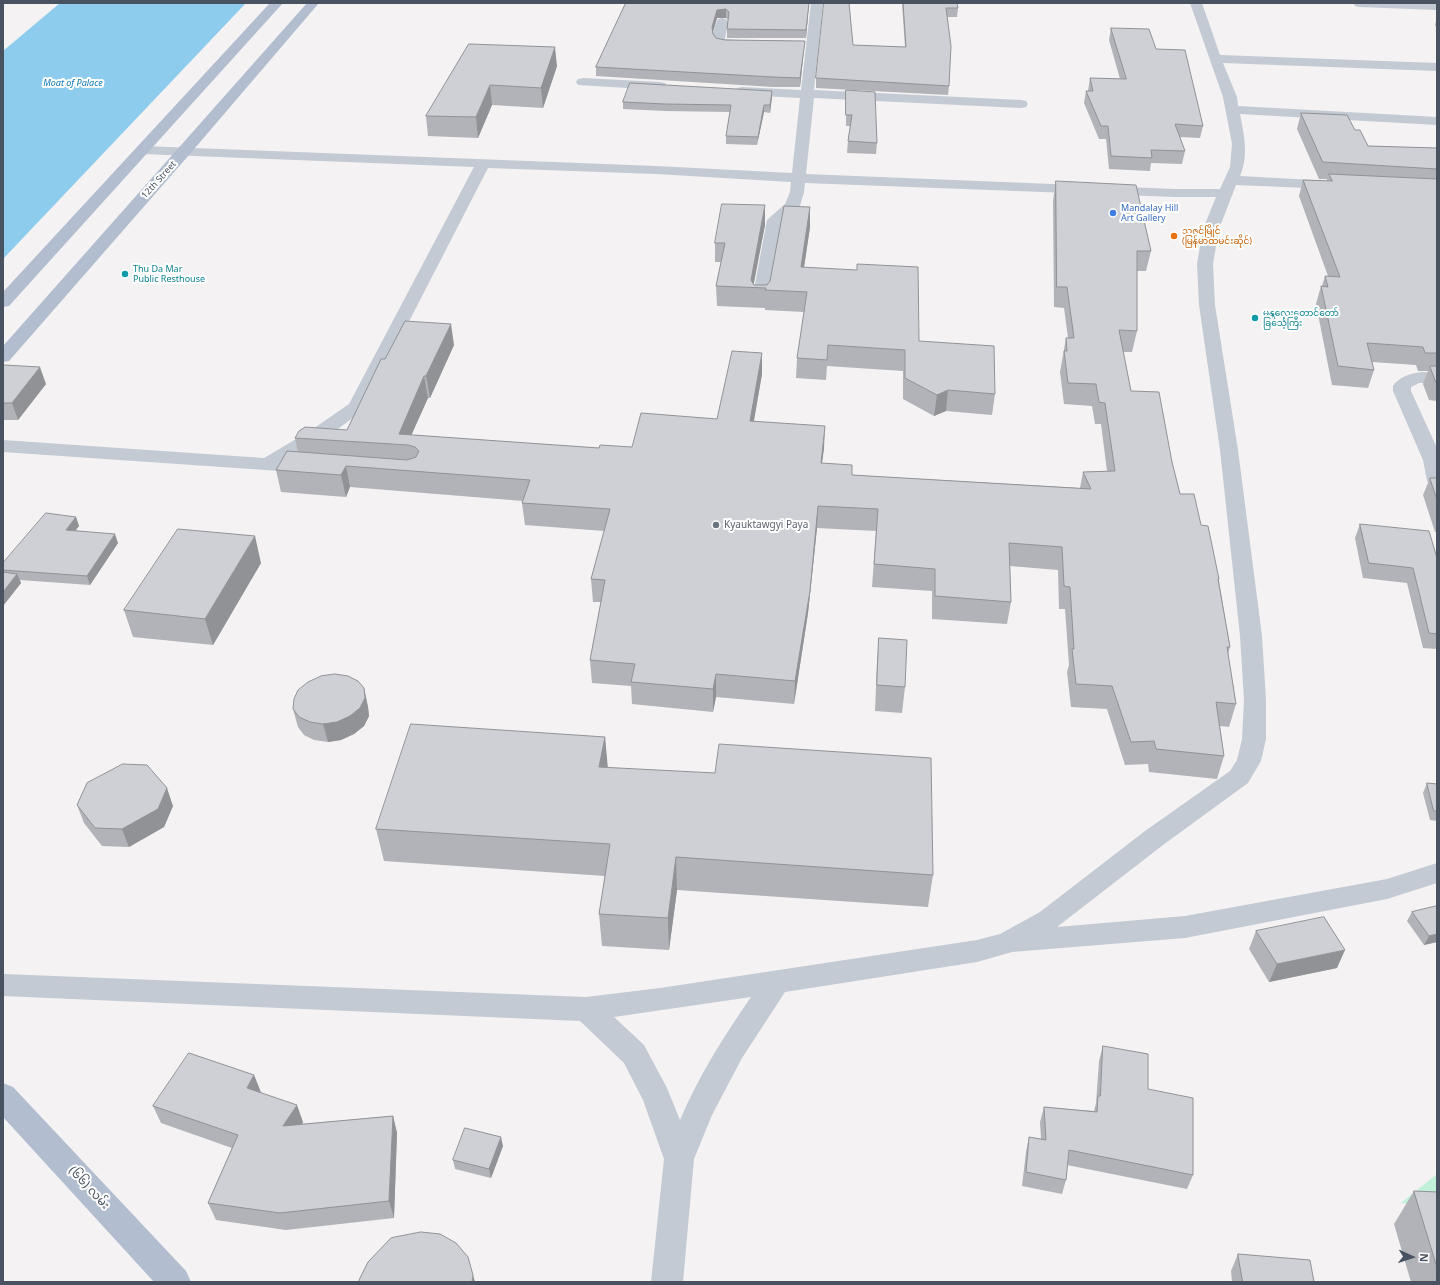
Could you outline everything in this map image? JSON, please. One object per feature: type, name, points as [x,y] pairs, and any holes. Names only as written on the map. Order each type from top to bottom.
[{"type":"main road","points":[[3,302],[277,3]]},
{"type":"main road","name":"12th Street","points":[[3,356],[184,152],[313,3]]},
{"type":"main road","name":"(၆၆) လမ်း","points":[[3,1096],[175,1282]]},
{"type":"street","points":[[760,300],[775,220],[792,206],[799,177],[807,94],[807,44],[817,3]]},
{"type":"street","points":[[1006,943],[1049,919],[1154,838],[1239,777],[1249,761],[1254,739],[1255,707],[1251,636],[1229,450],[1207,305],[1205,264],[1211,229],[1237,167],[1239,155],[1234,110],[1196,3]]},
{"type":"street","points":[[1359,3],[1437,6]]},
{"type":"street","points":[[722,22],[719,39],[720,42],[732,44],[756,44]]},
{"type":"street","points":[[1215,59],[1437,67]]},
{"type":"street","points":[[583,82],[675,87]]},
{"type":"street","points":[[729,90],[1020,104]]},
{"type":"street","points":[[1234,110],[1437,121]]},
{"type":"street","points":[[143,150],[368,160],[656,170],[1107,190],[1228,186],[1344,186]]},
{"type":"street","points":[[268,464],[320,434],[356,407],[483,164]]},
{"type":"street","points":[[1437,378],[1411,379],[1402,386],[1402,391],[1433,460],[1437,481]]},
{"type":"street","points":[[3,446],[324,468]]},
{"type":"street","points":[[3,985],[586,1009],[660,1000],[977,951],[1006,943],[1185,927],[1387,889],[1437,873]]},
{"type":"street","points":[[667,1282],[679,1159],[699,1110],[732,1049],[777,981]]},
{"type":"street","points":[[586,1009],[634,1054],[657,1098],[679,1159]]},
{"type":"green space","points":[[1437,1174],[1437,1206],[1401,1203]]},
{"type":"water","name":"Moat of Palace","points":[[60,3],[246,3],[3,259],[3,51]]},
{"type":"building","points":[[626,3],[809,3],[806,30],[727,29],[729,12],[726,9],[717,10],[712,27],[713,34],[716,38],[725,40],[805,41],[800,78],[596,67]]},
{"type":"building","points":[[824,3],[849,3],[853,45],[906,47],[903,3],[957,3],[958,8],[946,8],[951,46],[949,86],[816,78]]},
{"type":"building","points":[[1111,28],[1149,29],[1156,49],[1185,50],[1203,126],[1175,124],[1185,151],[1151,150],[1152,158],[1111,156],[1108,126],[1101,126],[1086,91],[1093,91],[1090,78],[1126,79]]},
{"type":"building","points":[[469,44],[555,47],[541,88],[490,85],[476,117],[426,116]]},
{"type":"building","points":[[630,83],[772,91],[770,105],[764,105],[758,137],[726,136],[731,105],[623,102]]},
{"type":"building","points":[[846,90],[875,92],[877,143],[848,141],[852,115],[846,115]]},
{"type":"building","points":[[1301,113],[1347,115],[1355,130],[1360,130],[1368,146],[1437,148],[1437,169],[1323,162]]},
{"type":"building","points":[[1329,174],[1437,179],[1437,353],[1425,353],[1423,347],[1367,343],[1374,370],[1338,366],[1321,286],[1328,287],[1325,276],[1340,277],[1303,180],[1332,181]]},
{"type":"building","points":[[1056,181],[1136,185],[1151,251],[1137,251],[1137,331],[1119,330],[1131,391],[1159,392],[1172,462],[1180,494],[1194,494],[1201,525],[1208,526],[1219,579],[1230,647],[1227,647],[1236,704],[1216,702],[1224,756],[1156,749],[1154,741],[1131,742],[1112,686],[1076,684],[1072,649],[1074,649],[1070,587],[1064,586],[1062,547],[1009,543],[1011,602],[935,596],[935,569],[874,564],[878,509],[818,506],[810,591],[795,681],[716,674],[713,689],[631,682],[635,664],[590,660],[605,580],[591,579],[610,509],[522,503],[530,480],[346,466],[341,475],[276,470],[287,451],[407,460],[416,457],[419,451],[415,447],[408,445],[295,438],[299,431],[305,427],[347,430],[381,359],[385,359],[405,321],[451,324],[426,376],[424,376],[399,434],[599,448],[600,445],[632,447],[641,413],[717,419],[732,351],[762,353],[750,421],[825,426],[821,463],[852,465],[852,475],[1091,489],[1083,472],[1115,471],[1105,403],[1099,402],[1096,384],[1068,383],[1064,351],[1067,351],[1066,338],[1074,338],[1067,287],[1057,287]]},
{"type":"building","points":[[722,204],[765,205],[751,280],[754,285],[767,285],[770,281],[784,206],[810,207],[801,267],[857,270],[857,264],[918,267],[919,341],[994,346],[995,394],[948,390],[937,395],[905,378],[905,350],[828,345],[827,360],[797,358],[807,292],[765,290],[766,288],[716,286],[725,243],[715,243]]},
{"type":"building","points":[[4,365],[40,367],[12,403],[3,403]]},
{"type":"building","points":[[1430,366],[1437,366],[1437,382],[1436,382]]},
{"type":"building","points":[[1430,478],[1437,478],[1437,499]]},
{"type":"building","points":[[46,513],[76,517],[66,530],[115,534],[87,576],[3,570],[3,563]]},
{"type":"building","points":[[1360,524],[1429,531],[1437,558],[1437,634],[1429,633],[1413,568],[1369,563]]},
{"type":"building","points":[[178,529],[255,536],[205,619],[124,610]]},
{"type":"building","points":[[3,572],[17,574],[3,592]]},
{"type":"building","points":[[879,638],[907,640],[905,687],[877,685]]},
{"type":"building","points":[[335,674],[348,676],[358,681],[364,688],[365,698],[360,708],[350,716],[337,722],[323,724],[310,722],[299,717],[293,709],[294,699],[298,690],[308,682],[321,676]]},
{"type":"building","points":[[411,724],[605,737],[599,767],[715,773],[719,744],[931,758],[933,875],[676,857],[668,918],[599,914],[610,844],[376,829]]},
{"type":"building","points":[[123,764],[147,765],[167,788],[158,809],[122,829],[95,828],[77,805],[87,783]]},
{"type":"building","points":[[1427,783],[1437,784],[1437,811],[1434,811]]},
{"type":"building","points":[[1437,906],[1437,934],[1429,936],[1412,912]]},
{"type":"building","points":[[1324,917],[1345,950],[1277,964],[1256,931]]},
{"type":"building","points":[[1103,1046],[1148,1054],[1148,1089],[1193,1098],[1193,1175],[1069,1150],[1066,1180],[1026,1172],[1029,1137],[1046,1140],[1044,1107],[1097,1112],[1098,1096],[1100,1096]]},
{"type":"building","points":[[189,1053],[254,1075],[247,1088],[297,1105],[283,1126],[393,1116],[389,1201],[280,1213],[208,1203],[238,1135],[153,1106]]},
{"type":"building","points":[[465,1128],[501,1137],[489,1169],[453,1160]]},
{"type":"building","points":[[1414,1191],[1437,1192],[1437,1267]]},
{"type":"building","points":[[421,1232],[440,1234],[456,1243],[468,1257],[473,1275],[472,1282],[359,1282],[368,1262],[391,1238]]},
{"type":"building","points":[[1238,1254],[1310,1260],[1314,1282],[1243,1282]]},
{"type":"place","name":"Mandalay Hill Art Gallery","points":[[1113,213]]},
{"type":"place","name":"သဇင်မြိုင် (မြန်မာထမင်းဆိုင်)","points":[[1174,236]]},
{"type":"place","name":"Thu Da Mar Public Resthouse","points":[[125,274]]},
{"type":"place","name":"မန္တလေးတောင်တော် ‌ခြင်္သေ့ကြီး","points":[[1255,318]]},
{"type":"place","name":"Kyauktawgyi Paya","points":[[716,525]]}]
